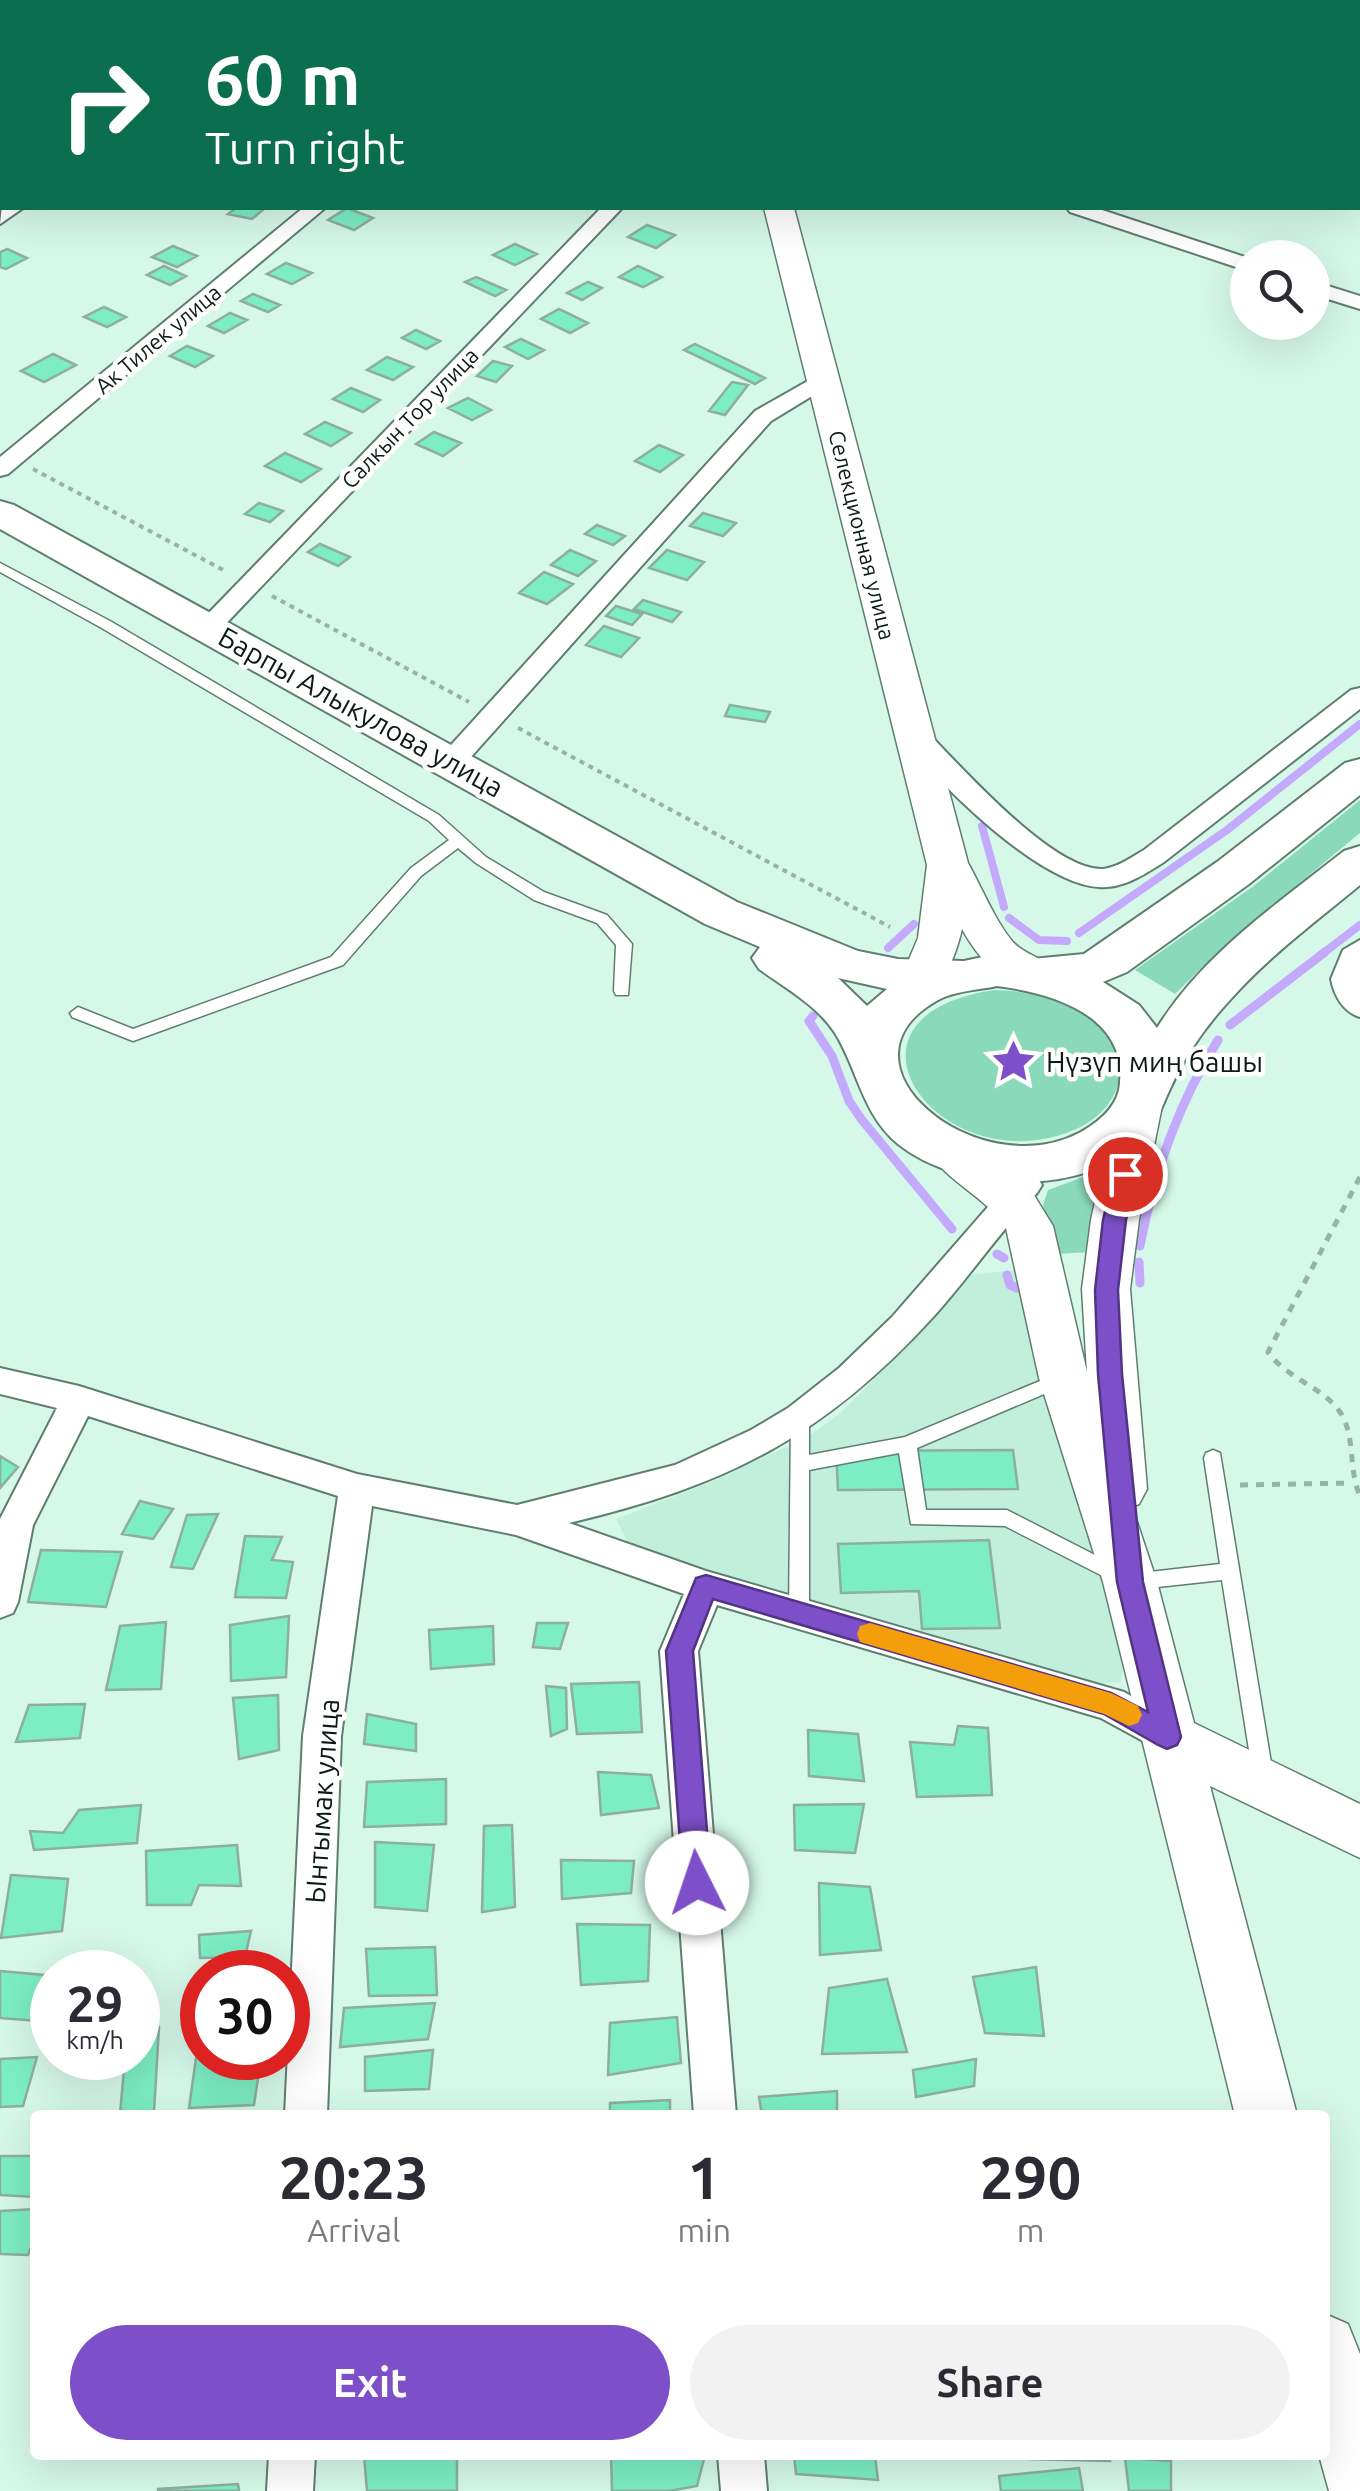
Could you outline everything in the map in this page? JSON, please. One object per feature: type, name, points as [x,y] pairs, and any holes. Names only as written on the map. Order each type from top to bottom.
[{"type":"main road","name":"Барпы Алыкулова улица","points":[[0,513],[720,912],[848,966],[919,973]]},
{"type":"main road","points":[[1360,773],[1233,873],[1110,961],[1080,971],[1035,974],[997,970],[919,973],[879,1029],[872,1062],[875,1080],[895,1114],[930,1141],[952,1151],[1002,1163],[1052,1161],[1097,1147],[1129,1121],[1192,1012],[1219,982],[1360,861]]},
{"type":"main road","name":"Барпы Алыкулова улица","points":[[720,912],[841,1004],[865,1037],[872,1062]]},
{"type":"main road","points":[[1035,974],[1092,995],[1125,1022],[1144,1054],[1142,1097]]},
{"type":"street","name":"Ак Тилек улица","points":[[7,463],[313,210]]},
{"type":"street","name":"Салкын Тор улица","points":[[208,628],[610,210]]},
{"type":"street","name":"Селекционная улица","points":[[780,210],[947,863],[993,946],[1006,960],[1035,974]]},
{"type":"street","points":[[1084,210],[1230,259]]},
{"type":"street","points":[[1330,293],[1360,303]]},
{"type":"street","points":[[451,762],[763,416],[822,380]]},
{"type":"street","points":[[913,734],[1013,832],[1061,868],[1097,878],[1118,876],[1154,856],[1360,696]]},
{"type":"street","name":"Селекционная улица","points":[[919,973],[946,916],[947,863]]},
{"type":"street","points":[[1360,950],[1345,969],[1344,981],[1360,1007]]},
{"type":"street","points":[[1130,1582],[1106,1290],[1114,1220],[1142,1097]]},
{"type":"street","points":[[952,1151],[1012,1199],[1029,1226],[1064,1378],[1130,1582],[1265,2110]]},
{"type":"street","points":[[516,1520],[628,1496],[759,1444],[800,1420],[876,1352],[964,1259],[1012,1199],[1052,1161]]},
{"type":"street","points":[[0,1381],[78,1400],[357,1488],[516,1520],[706,1586],[1111,1704],[1167,1737],[1360,1832]]},
{"type":"street","points":[[0,1602],[15,1525],[78,1400]]},
{"type":"street","name":"Ынтымак улица","points":[[306,2110],[322,1736],[357,1488]]},
{"type":"street","points":[[706,1586],[680,1651],[715,2110]]},
{"type":"street","points":[[1330,2367],[1360,2484]]},
{"type":"street","points":[[290,2491],[292,2460]]},
{"type":"street","points":[[741,2460],[744,2491]]},
{"type":"lane","points":[[0,567],[105,624],[434,818],[458,841],[539,896],[602,920],[624,944],[622,992]]},
{"type":"lane","points":[[78,1013],[134,1035],[337,961],[416,872],[458,841]]},
{"type":"lane","points":[[800,1464],[907,1444],[1064,1378]]},
{"type":"lane","points":[[800,1420],[800,1613]]},
{"type":"lane","points":[[907,1444],[918,1518],[1008,1518],[1130,1582],[1229,1571]]},
{"type":"lane","points":[[1213,1458],[1265,1785]]},
{"type":"path","points":[[7,463],[250,584],[890,926]]},
{"type":"path","points":[[1360,1177],[1268,1352],[1276,1368],[1340,1411],[1350,1439],[1352,1483],[1360,1496]]},
{"type":"path","points":[[1217,1486],[1352,1483]]},
{"type":"shaded area","points":[[1022,1269],[1123,1666],[1121,1682],[1102,1683],[1001,1661],[629,1545],[616,1519],[714,1481],[807,1437],[868,1386],[969,1275]]},
{"type":"green space","points":[[1360,800],[1360,833],[1231,939],[1175,994],[1135,970],[1255,885]]},
{"type":"green space","points":[[995,990],[1057,1001],[1094,1021],[1108,1035],[1117,1053],[1118,1084],[1104,1109],[1090,1121],[1074,1130],[1025,1141],[980,1135],[943,1117],[917,1091],[906,1060],[913,1031],[941,1006]]},
{"type":"green space","points":[[1107,1168],[1091,1252],[1056,1254],[1043,1205],[1048,1190]]},
{"type":"building","points":[[233,210],[263,210],[252,219],[228,214]]},
{"type":"building","points":[[344,210],[373,218],[354,230],[328,220]]},
{"type":"building","points":[[647,225],[675,235],[656,248],[628,237]]},
{"type":"building","points":[[515,244],[537,254],[515,265],[493,255]]},
{"type":"building","points":[[173,246],[197,256],[177,267],[152,257]]},
{"type":"building","points":[[7,249],[27,258],[6,269],[0,267],[0,252]]},
{"type":"building","points":[[286,263],[312,273],[292,284],[267,274]]},
{"type":"building","points":[[164,266],[186,276],[170,285],[147,275]]},
{"type":"building","points":[[638,266],[662,277],[643,287],[619,277]]},
{"type":"building","points":[[476,277],[506,290],[495,296],[465,282]]},
{"type":"building","points":[[588,282],[602,288],[582,300],[567,293]]},
{"type":"building","points":[[253,294],[280,305],[268,312],[241,301]]},
{"type":"building","points":[[104,307],[126,317],[107,327],[84,317]]},
{"type":"building","points":[[559,309],[588,323],[570,333],[541,319]]},
{"type":"building","points":[[230,313],[247,320],[224,333],[208,326]]},
{"type":"building","points":[[416,330],[440,341],[426,349],[402,338]]},
{"type":"building","points":[[521,339],[544,350],[528,359],[505,347]]},
{"type":"building","points":[[695,344],[765,378],[755,384],[684,350]]},
{"type":"building","points":[[187,346],[213,356],[195,367],[170,356]]},
{"type":"building","points":[[53,354],[76,365],[44,382],[21,371]]},
{"type":"building","points":[[387,357],[413,367],[393,380],[367,370]]},
{"type":"building","points":[[493,361],[512,366],[496,382],[477,376]]},
{"type":"building","points":[[732,382],[748,385],[725,415],[709,411]]},
{"type":"building","points":[[351,388],[380,400],[363,412],[333,399]]},
{"type":"building","points":[[468,398],[491,410],[472,420],[448,408]]},
{"type":"building","points":[[325,422],[351,433],[331,446],[305,434]]},
{"type":"building","points":[[434,432],[461,443],[443,456],[416,444]]},
{"type":"building","points":[[659,445],[683,455],[660,472],[635,461]]},
{"type":"building","points":[[285,453],[321,469],[301,482],[265,466]]},
{"type":"building","points":[[259,503],[283,511],[270,522],[245,514]]},
{"type":"building","points":[[703,513],[736,523],[723,536],[690,526]]},
{"type":"building","points":[[597,525],[625,536],[613,545],[585,534]]},
{"type":"building","points":[[320,544],[350,557],[338,566],[308,552]]},
{"type":"building","points":[[570,550],[596,561],[578,576],[551,565]]},
{"type":"building","points":[[667,550],[704,562],[687,580],[649,568]]},
{"type":"building","points":[[544,572],[573,584],[547,604],[519,593]]},
{"type":"building","points":[[643,600],[681,612],[672,622],[634,609]]},
{"type":"building","points":[[616,606],[642,614],[632,625],[606,616]]},
{"type":"building","points":[[604,626],[639,638],[621,657],[586,645]]},
{"type":"building","points":[[730,705],[770,712],[765,722],[725,716]]},
{"type":"building","points":[[1013,1450],[1018,1489],[838,1490],[836,1451]]},
{"type":"building","points":[[0,1456],[18,1467],[0,1488]]},
{"type":"building","points":[[140,1501],[173,1509],[153,1539],[122,1534]]},
{"type":"building","points":[[218,1514],[193,1569],[171,1567],[187,1515]]},
{"type":"building","points":[[245,1536],[282,1537],[272,1560],[293,1562],[286,1598],[235,1597]]},
{"type":"building","points":[[989,1540],[1000,1628],[922,1629],[919,1591],[841,1593],[838,1544]]},
{"type":"building","points":[[41,1550],[122,1552],[106,1607],[28,1602]]},
{"type":"building","points":[[289,1616],[286,1677],[231,1681],[230,1625]]},
{"type":"building","points":[[166,1622],[161,1689],[106,1690],[120,1626]]},
{"type":"building","points":[[537,1623],[568,1623],[560,1649],[533,1647]]},
{"type":"building","points":[[493,1626],[494,1664],[431,1669],[429,1630]]},
{"type":"building","points":[[639,1682],[642,1732],[577,1734],[571,1684]]},
{"type":"building","points":[[546,1686],[566,1688],[567,1729],[551,1736]]},
{"type":"building","points":[[278,1695],[279,1750],[239,1759],[233,1698]]},
{"type":"building","points":[[85,1704],[80,1738],[16,1742],[29,1705]]},
{"type":"building","points":[[367,1714],[416,1724],[416,1751],[364,1744]]},
{"type":"building","points":[[958,1726],[988,1728],[992,1795],[917,1797],[910,1742],[954,1745]]},
{"type":"building","points":[[808,1730],[858,1734],[864,1781],[809,1776]]},
{"type":"building","points":[[598,1772],[651,1775],[659,1808],[601,1815]]},
{"type":"building","points":[[446,1779],[446,1824],[364,1827],[367,1782]]},
{"type":"building","points":[[864,1804],[855,1853],[795,1850],[794,1805]]},
{"type":"building","points":[[141,1805],[137,1843],[34,1850],[30,1831],[63,1833],[79,1810]]},
{"type":"building","points":[[512,1825],[515,1907],[482,1912],[484,1826]]},
{"type":"building","points":[[375,1842],[434,1845],[427,1911],[375,1907]]},
{"type":"building","points":[[237,1845],[241,1886],[199,1885],[191,1905],[147,1905],[146,1851]]},
{"type":"building","points":[[561,1860],[634,1861],[631,1893],[562,1899]]},
{"type":"building","points":[[11,1875],[68,1879],[62,1931],[1,1938]]},
{"type":"building","points":[[819,1883],[870,1887],[881,1950],[820,1955]]},
{"type":"building","points":[[577,1924],[650,1925],[648,1981],[581,1985]]},
{"type":"building","points":[[251,1931],[247,1950],[200,1950],[199,1935]]},
{"type":"building","points":[[435,1947],[437,1995],[369,1996],[366,1949]]},
{"type":"building","points":[[1036,1967],[1044,2036],[985,2033],[973,1977]]},
{"type":"building","points":[[0,1971],[30,1974],[30,2020],[0,2018]]},
{"type":"building","points":[[887,1979],[907,2052],[822,2054],[829,1988]]},
{"type":"building","points":[[435,2003],[428,2039],[340,2047],[344,2008]]},
{"type":"building","points":[[677,2017],[681,2063],[608,2075],[610,2023]]},
{"type":"building","points":[[433,2050],[429,2089],[365,2091],[365,2057]]},
{"type":"building","points":[[30,2057],[30,2080],[23,2106],[0,2107],[0,2059]]},
{"type":"building","points":[[976,2059],[974,2086],[916,2097],[913,2070]]},
{"type":"building","points":[[123,2080],[156,2080],[154,2110],[120,2110]]},
{"type":"building","points":[[193,2080],[258,2080],[254,2105],[189,2108]]},
{"type":"building","points":[[837,2091],[837,2110],[761,2110],[759,2097]]},
{"type":"building","points":[[670,2100],[670,2110],[610,2110],[610,2103]]},
{"type":"building","points":[[0,2156],[30,2156],[30,2197],[0,2195]]},
{"type":"building","points":[[30,2209],[28,2255],[0,2254],[0,2211]]},
{"type":"building","points":[[364,2460],[457,2460],[457,2491],[367,2491]]},
{"type":"building","points":[[611,2460],[704,2460],[697,2486],[669,2491],[612,2491]]},
{"type":"building","points":[[795,2460],[876,2460],[878,2480],[796,2474]]},
{"type":"building","points":[[1125,2460],[1171,2461],[1171,2491],[1129,2491]]},
{"type":"building","points":[[1079,2468],[1083,2491],[1001,2491],[999,2476]]},
{"type":"building","points":[[238,2484],[239,2491],[158,2491],[158,2489]]},
{"type":"waterway","points":[[1079,933],[1227,830],[1360,724]]},
{"type":"waterway","points":[[982,826],[1004,907]]},
{"type":"waterway","points":[[1009,918],[1039,940],[1067,941]]},
{"type":"waterway","points":[[888,948],[914,924]]},
{"type":"waterway","points":[[1321,955],[1360,925]]},
{"type":"waterway","points":[[1230,1025],[1325,952]]},
{"type":"waterway","points":[[813,1016],[809,1021],[832,1056],[849,1101],[952,1229]]},
{"type":"waterway","points":[[1140,1246],[1169,1139],[1218,1040]]},
{"type":"waterway","points":[[997,1254],[1004,1258]]},
{"type":"waterway","points":[[1139,1262],[1140,1283]]},
{"type":"waterway","points":[[1007,1275],[1010,1285],[1017,1288]]},
{"type":"slow traffic","points":[[870,1634],[1111,1704],[1129,1715]]},
{"type":"place","name":"Нүзүп миң башы","points":[[1013,1062]]},
{"type":"route","points":[[697,1883],[680,1651],[706,1586],[1111,1704],[1167,1737],[1130,1582],[1110,1374],[1106,1290],[1114,1220],[1125,1174]]}]
